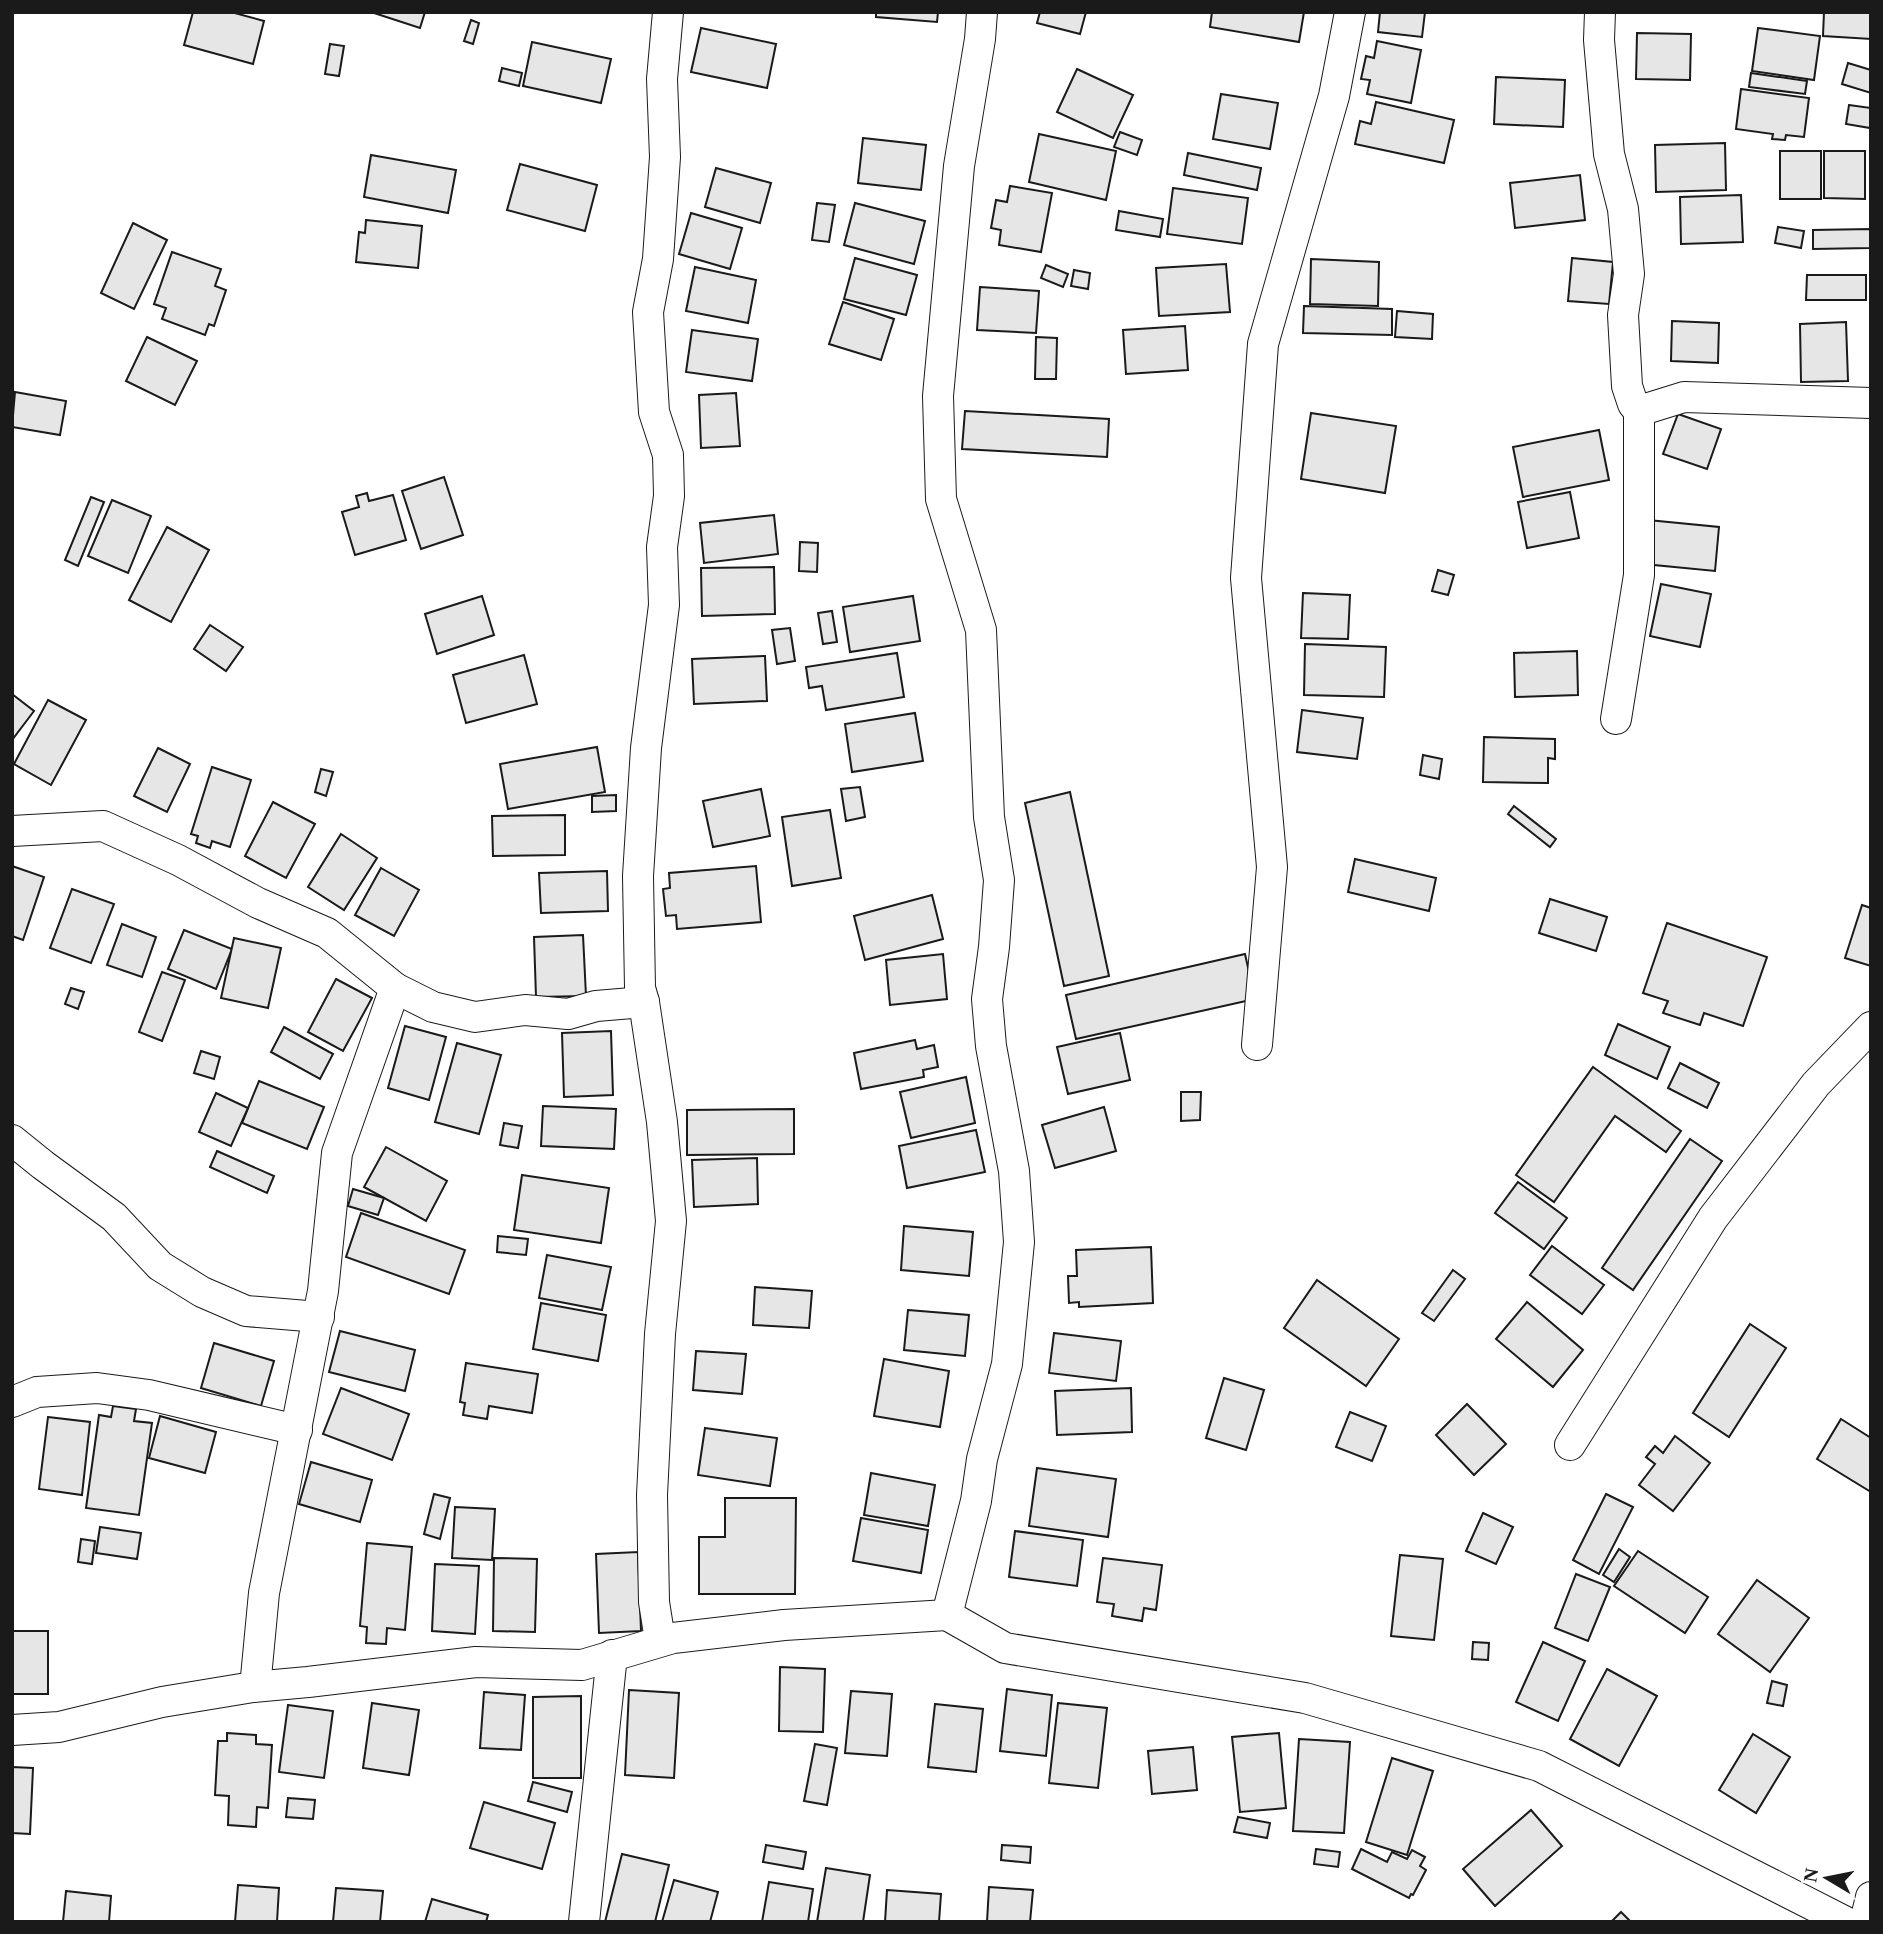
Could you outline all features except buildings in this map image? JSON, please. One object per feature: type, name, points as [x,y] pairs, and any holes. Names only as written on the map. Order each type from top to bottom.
[{"type":"street","points":[[660,1640],[654,1602],[652,1495],[660,1334],[671,1221],[662,1122],[640,988],[638,876],[646,748],[664,605],[662,547],[669,496],[667,455],[653,412],[648,312],[658,259],[665,157],[662,79],[668,12]]},
{"type":"street","points":[[947,1615],[1007,1364],[1019,1242],[1014,1171],[991,1046],[987,999],[999,880],[989,817],[981,630],[942,499],[938,396],[958,179],[982,12]]},
{"type":"street","points":[[1257,1045],[1272,867],[1246,578],[1263,344],[1334,96],[1350,12]]},
{"type":"street","points":[[1600,12],[1599,40],[1609,154],[1623,209],[1629,274],[1623,315],[1628,386],[1633,404],[1639,411],[1639,575],[1616,719]]},
{"type":"street","points":[[1639,411],[1684,397],[1871,403]]},
{"type":"street","points":[[12,831],[103,826],[177,860],[258,903],[327,933],[395,988],[433,1007],[475,1017],[525,1010],[568,1014],[596,1006],[644,1002]]},
{"type":"street","points":[[253,1687],[264,1593],[319,1317],[337,1153],[395,988]]},
{"type":"street","points":[[1570,1445],[1713,1218],[1816,1084],[1871,1027]]},
{"type":"street","points":[[12,1140],[114,1217],[160,1266],[202,1293],[246,1311],[319,1317]]},
{"type":"street","points":[[12,1402],[37,1392],[97,1388],[172,1399],[297,1430]]},
{"type":"street","points":[[12,1730],[59,1727],[162,1702],[253,1687],[476,1662],[582,1665],[660,1640],[784,1625],[947,1615],[1005,1648],[1305,1698],[1539,1766],[1846,1922]]},
{"type":"street","points":[[584,1922],[612,1655]]},
{"type":"street","points":[[1865,1922],[1871,1897]]}]
